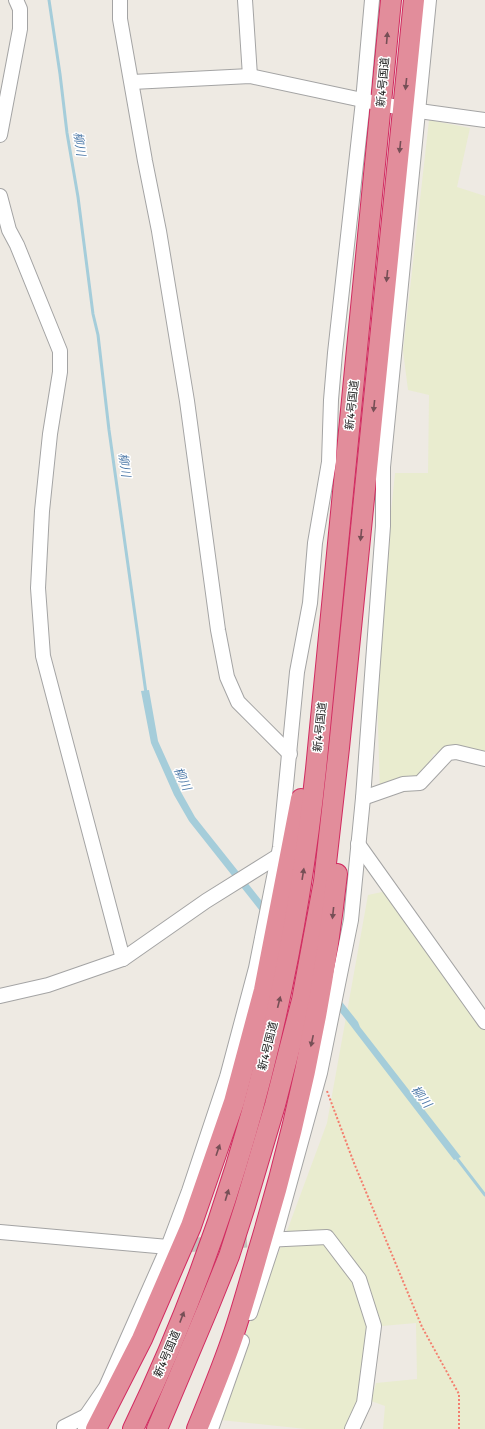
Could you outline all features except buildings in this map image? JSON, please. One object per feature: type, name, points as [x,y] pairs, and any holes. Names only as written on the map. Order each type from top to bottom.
[{"type":"highway","name":"新4号国道","points":[[133,1429],[175,1336],[227,1198],[282,992],[310,832],[324,687],[372,103],[391,0]]},
{"type":"highway","name":"新4号国道","points":[[157,1429],[229,1256],[245,1206],[275,1105],[302,1000],[324,881],[412,110],[414,0]]},
{"type":"highway","points":[[89,1425],[142,1339],[180,1246],[191,1226],[234,1102],[264,990],[324,687]]},
{"type":"highway","points":[[197,1429],[234,1333],[263,1240],[289,1142],[312,1040],[330,935],[343,824],[339,748]]},
{"type":"street","points":[[0,134],[20,29],[20,10],[16,0]]},
{"type":"street","points":[[120,0],[120,19],[145,161],[160,231],[186,393],[218,630],[227,677],[238,702],[290,754]]},
{"type":"street","points":[[245,0],[250,76]]},
{"type":"street","points":[[0,1232],[180,1246],[189,1190],[227,1077],[256,968],[278,856],[290,754],[297,672],[310,603],[315,543],[329,462],[336,353],[372,103],[372,0]]},
{"type":"street","points":[[211,1429],[230,1377],[263,1240],[320,1074],[351,920],[363,798],[383,526],[383,467],[412,110],[429,0]]},
{"type":"street","points":[[132,82],[250,76],[372,103],[485,120]]},
{"type":"street","points":[[0,196],[9,230],[29,273],[60,351],[60,372],[50,434],[42,511],[38,588],[43,656],[123,959]]},
{"type":"street","points":[[363,798],[403,784],[420,783],[448,753],[456,752],[485,759]]},
{"type":"street","points":[[358,844],[485,1022]]},
{"type":"street","points":[[0,996],[48,986],[123,959],[206,901],[278,856]]},
{"type":"street","points":[[263,1240],[327,1237],[359,1278],[374,1326],[364,1403],[352,1429]]},
{"type":"street","points":[[64,1429],[64,1427],[89,1425]]},
{"type":"path","points":[[320,1074],[354,1163],[422,1327],[459,1394],[459,1429]]},
{"type":"green space","points":[[429,120],[470,128],[457,187],[485,196],[485,765],[434,754],[415,791],[380,794],[376,658],[395,473],[428,473],[429,395],[408,390],[403,351]]},
{"type":"green space","points":[[391,890],[485,1010],[485,1429],[383,1429],[385,1406],[371,1401],[376,1383],[417,1379],[416,1323],[371,1327],[358,1402],[345,1429],[306,1429],[211,1419],[284,1239],[327,1123],[368,895]]},
{"type":"water","points":[[149,690],[158,741],[181,792],[195,817],[358,1022],[360,1027],[461,1157],[454,1160],[351,1026],[189,821],[174,795],[151,743],[141,691]]},
{"type":"waterway","name":"柳川","points":[[49,0],[67,133],[78,197],[93,314],[98,335],[109,430],[146,693]]},
{"type":"waterway","name":"柳川","points":[[455,1156],[485,1195]]},
{"type":"tunnel","points":[[191,1245],[253,1240]]}]
